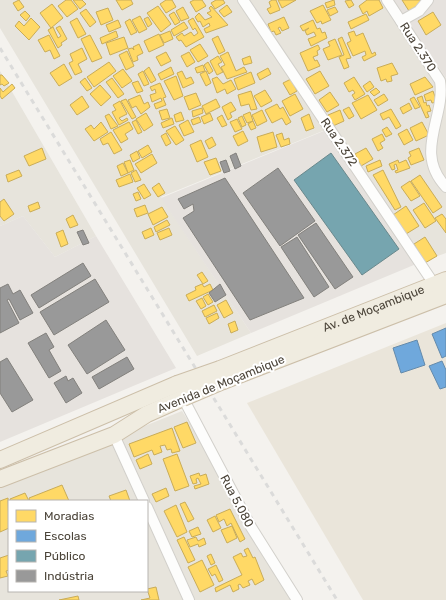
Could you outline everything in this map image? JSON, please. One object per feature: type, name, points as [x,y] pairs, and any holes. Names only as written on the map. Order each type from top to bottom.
[{"type":"highway","name":"Av. de Moçambique","points":[[300,337],[442,286]]},
{"type":"highway","name":"Avenida de Moçambique","points":[[0,460],[221,375],[442,286]]},
{"type":"highway","name":"Avenida de Moçambique","points":[[221,375],[300,337]]},
{"type":"highway","name":"Avenida de Moçambique","points":[[0,479],[114,434],[147,414],[180,391]]},
{"type":"street","name":"Rua 2.372","points":[[243,0],[442,286]]},
{"type":"street","name":"Rua 2.370","points":[[387,0],[440,81],[443,90],[440,114],[432,146],[433,163],[442,183],[446,187]]},
{"type":"street","points":[[401,21],[419,11],[428,0]]},
{"type":"street","name":"Rua 5.080","points":[[180,391],[251,527],[297,600]]},
{"type":"street","points":[[114,434],[144,500]]},
{"type":"street","points":[[148,509],[189,600]]},
{"type":"shaded area","points":[[0,0],[393,0],[446,78],[446,253],[421,262],[330,128],[161,197],[251,333],[197,356],[0,28]]},
{"type":"shaded area","points":[[393,0],[446,0],[446,78],[417,36]]},
{"type":"shaded area","points":[[0,71],[96,236],[55,257],[23,216],[0,226]]},
{"type":"shaded area","points":[[331,128],[421,262],[251,333],[161,198]]},
{"type":"shaded area","points":[[23,216],[55,257],[96,236],[176,368],[0,442],[0,226]]},
{"type":"shaded area","points":[[446,323],[446,600],[363,600],[247,403]]},
{"type":"shaded area","points":[[182,411],[302,600],[0,600],[0,484]]},
{"type":"building: Moradias","points":[[19,0],[24,7],[18,11],[13,3]]},
{"type":"building: Moradias","points":[[66,0],[71,0],[78,9],[67,17],[58,6]]},
{"type":"building: Moradias","points":[[73,0],[82,0],[86,4],[80,9]]},
{"type":"building: Moradias","points":[[116,0],[131,0],[133,4],[122,10]]},
{"type":"building: Moradias","points":[[166,0],[172,0],[176,7],[166,13],[160,4]]},
{"type":"building: Moradias","points":[[194,0],[202,0],[206,6],[196,12],[190,2]]},
{"type":"building: Moradias","points":[[216,0],[223,0],[225,3],[215,9],[211,3]]},
{"type":"building: Moradias","points":[[276,0],[280,10],[270,14],[267,9],[271,7],[269,2]]},
{"type":"building: Moradias","points":[[278,0],[296,0],[282,8]]},
{"type":"building: Moradias","points":[[334,0],[335,5],[327,8],[325,3]]},
{"type":"building: Moradias","points":[[351,0],[354,5],[349,8],[345,1]]},
{"type":"building: Moradias","points":[[367,0],[379,0],[383,8],[369,16],[367,11],[363,14],[359,6]]},
{"type":"building: Moradias","points":[[402,0],[423,0],[424,1],[409,11]]},
{"type":"building: Moradias","points":[[52,4],[63,18],[51,28],[40,13]]},
{"type":"building: Moradias","points":[[227,5],[232,12],[224,17],[219,11]]},
{"type":"building: Moradias","points":[[323,5],[331,20],[322,24],[321,21],[317,23],[310,11]]},
{"type":"building: Moradias","points":[[158,6],[171,24],[161,32],[147,13]]},
{"type":"building: Moradias","points":[[211,6],[228,25],[206,33],[204,29],[210,26],[209,23],[203,27],[200,21],[198,22],[195,17],[199,13],[205,20],[212,17],[207,13],[211,11],[209,8]]},
{"type":"building: Moradias","points":[[183,7],[189,18],[181,21],[176,11]]},
{"type":"building: Moradias","points":[[335,7],[338,12],[330,16],[327,10]]},
{"type":"building: Moradias","points":[[108,8],[113,20],[101,25],[96,12]]},
{"type":"building: Moradias","points":[[86,9],[96,22],[90,27],[80,13]]},
{"type":"building: Moradias","points":[[25,11],[30,16],[26,21],[20,15]]},
{"type":"building: Moradias","points":[[174,12],[180,22],[175,25],[169,15]]},
{"type":"building: Moradias","points":[[433,12],[441,25],[426,35],[418,21]]},
{"type":"building: Moradias","points":[[366,14],[369,20],[351,29],[348,22]]},
{"type":"building: Moradias","points":[[140,16],[147,29],[139,33],[132,20]]},
{"type":"building: Moradias","points":[[148,17],[152,24],[148,27],[144,19]]},
{"type":"building: Moradias","points":[[284,17],[289,28],[282,31],[280,27],[278,28],[281,33],[276,35],[274,31],[271,32],[268,24]]},
{"type":"building: Moradias","points":[[31,18],[40,27],[29,40],[15,26],[19,21],[24,26]]},
{"type":"building: Moradias","points":[[77,18],[86,34],[78,38],[70,22]]},
{"type":"building: Moradias","points":[[193,18],[204,37],[186,47],[181,40],[179,41],[176,37],[182,33],[184,36],[191,32],[194,36],[198,33],[195,28],[193,30],[188,21]]},
{"type":"building: Moradias","points":[[130,19],[137,32],[131,35],[125,22]]},
{"type":"building: Moradias","points":[[118,20],[121,27],[109,32],[106,25]]},
{"type":"building: Moradias","points":[[313,20],[317,29],[320,28],[322,33],[325,32],[327,38],[311,46],[308,39],[316,36],[314,32],[307,35],[305,31],[309,28],[303,31],[300,26]]},
{"type":"building: Moradias","points":[[184,22],[188,28],[174,36],[171,30]]},
{"type":"building: Moradias","points":[[60,26],[67,39],[61,43],[62,45],[58,48],[48,30],[53,27],[58,38],[61,36],[56,28]]},
{"type":"building: Moradias","points":[[116,31],[118,37],[102,44],[100,38]]},
{"type":"building: Moradias","points":[[170,31],[173,39],[164,43],[160,35]]},
{"type":"building: Moradias","points":[[354,31],[356,36],[363,33],[372,54],[375,52],[376,55],[364,61],[362,57],[366,55],[365,51],[353,56],[347,43],[351,41],[348,33]]},
{"type":"building: Moradias","points":[[159,34],[164,45],[149,52],[144,41]]},
{"type":"building: Moradias","points":[[49,35],[60,56],[54,59],[50,50],[45,52],[38,40]]},
{"type":"building: Moradias","points":[[90,35],[102,58],[92,62],[81,39]]},
{"type":"building: Moradias","points":[[218,36],[225,51],[219,54],[212,39]]},
{"type":"building: Moradias","points":[[124,37],[128,48],[110,55],[106,43]]},
{"type":"building: Moradias","points":[[342,37],[351,58],[346,59],[349,67],[344,69],[339,57],[344,55],[338,39]]},
{"type":"building: Moradias","points":[[335,39],[342,55],[328,60],[323,49],[330,46],[328,42]]},
{"type":"building: Moradias","points":[[139,44],[143,53],[137,56],[138,60],[133,62],[128,49],[132,48],[134,50],[133,47]]},
{"type":"building: Moradias","points":[[200,44],[208,56],[198,62],[190,50]]},
{"type":"building: Moradias","points":[[318,45],[320,49],[317,51],[318,55],[313,57],[315,61],[317,60],[320,66],[308,71],[300,53]]},
{"type":"building: Moradias","points":[[82,48],[87,59],[78,64],[82,72],[75,75],[69,63],[73,61],[70,54]]},
{"type":"building: Moradias","points":[[127,51],[134,66],[126,70],[119,55]]},
{"type":"building: Moradias","points":[[166,52],[171,61],[161,66],[156,57]]},
{"type":"building: Moradias","points":[[189,52],[195,62],[187,67],[181,56]]},
{"type":"building: Moradias","points":[[228,52],[236,71],[244,67],[247,72],[227,79],[221,67],[225,65],[220,56]]},
{"type":"building: Moradias","points":[[218,56],[222,62],[218,64],[223,72],[217,75],[210,61]]},
{"type":"building: Moradias","points":[[250,56],[252,63],[244,65],[242,59]]},
{"type":"building: Moradias","points":[[109,62],[116,71],[94,87],[87,77]]},
{"type":"building: Moradias","points":[[208,62],[213,71],[209,74],[204,65]]},
{"type":"building: Moradias","points":[[392,63],[398,74],[391,76],[392,81],[387,82],[386,79],[381,81],[377,68]]},
{"type":"building: Moradias","points":[[64,64],[72,78],[59,86],[50,73]]},
{"type":"building: Moradias","points":[[203,65],[205,71],[197,73],[195,68]]},
{"type":"building: Moradias","points":[[149,67],[156,80],[151,83],[144,71]]},
{"type":"building: Moradias","points":[[171,67],[174,74],[161,80],[158,74]]},
{"type":"building: Moradias","points":[[268,68],[271,74],[260,80],[257,74]]},
{"type":"building: Moradias","points":[[123,69],[132,81],[122,88],[113,76]]},
{"type":"building: Moradias","points":[[143,71],[149,84],[144,86],[138,74]]},
{"type":"building: Moradias","points":[[182,71],[186,79],[191,77],[194,83],[183,88],[177,73]]},
{"type":"building: Moradias","points":[[206,71],[211,83],[206,86],[200,74]]},
{"type":"building: Moradias","points":[[320,71],[329,86],[315,94],[306,79]]},
{"type":"building: Moradias","points":[[251,72],[255,83],[238,90],[234,79]]},
{"type":"building: Moradias","points":[[0,75],[2,75],[9,83],[4,86],[2,84],[0,85]]},
{"type":"building: Moradias","points":[[176,76],[183,96],[174,100],[164,81]]},
{"type":"building: Moradias","points":[[217,77],[223,84],[231,80],[236,89],[227,94],[225,89],[217,93],[212,79]]},
{"type":"building: Moradias","points":[[354,77],[365,94],[355,100],[352,95],[355,93],[353,90],[349,92],[344,83]]},
{"type":"building: Moradias","points":[[425,77],[433,87],[415,95],[410,84]]},
{"type":"building: Moradias","points":[[85,78],[92,88],[87,91],[80,82]]},
{"type":"building: Moradias","points":[[112,78],[124,94],[118,98],[106,82]]},
{"type":"building: Moradias","points":[[291,79],[297,91],[290,95],[283,83]]},
{"type":"building: Moradias","points":[[138,81],[143,91],[137,93],[132,83]]},
{"type":"building: Moradias","points":[[370,81],[374,87],[367,92],[363,86]]},
{"type":"building: Moradias","points":[[160,83],[166,97],[163,98],[166,105],[156,109],[154,104],[162,101],[161,98],[152,102],[150,95],[156,93],[155,89],[152,91],[150,87]]},
{"type":"building: Moradias","points":[[12,84],[15,88],[2,99],[0,96],[0,88],[3,92]]},
{"type":"building: Moradias","points":[[100,85],[111,97],[101,106],[90,94]]},
{"type":"building: Moradias","points":[[376,88],[380,92],[374,96],[370,92]]},
{"type":"building: Moradias","points":[[265,90],[272,101],[261,107],[254,96]]},
{"type":"building: Moradias","points":[[251,91],[257,109],[251,110],[249,104],[241,106],[238,95]]},
{"type":"building: Moradias","points":[[433,91],[437,102],[432,103],[431,100],[426,101],[424,95]]},
{"type":"building: Moradias","points":[[330,92],[339,105],[327,112],[319,100]]},
{"type":"building: Moradias","points":[[196,93],[201,105],[189,110],[184,97]]},
{"type":"building: Moradias","points":[[295,94],[303,109],[290,116],[282,101]]},
{"type":"building: Moradias","points":[[384,94],[388,100],[378,106],[374,100]]},
{"type":"building: Moradias","points":[[140,95],[144,104],[148,102],[150,107],[141,114],[136,106],[132,108],[128,100]]},
{"type":"building: Moradias","points":[[368,95],[377,110],[361,119],[352,103]]},
{"type":"building: Moradias","points":[[82,96],[89,107],[77,115],[70,105]]},
{"type":"building: Moradias","points":[[422,96],[424,103],[426,102],[427,106],[429,105],[431,111],[427,112],[429,117],[426,118],[417,98]]},
{"type":"building: Moradias","points":[[414,97],[420,107],[415,109],[410,99]]},
{"type":"building: Moradias","points":[[126,99],[136,117],[132,119],[121,101]]},
{"type":"building: Moradias","points":[[216,99],[220,107],[206,114],[202,106]]},
{"type":"building: Moradias","points":[[120,101],[127,114],[119,118],[122,121],[127,118],[128,120],[119,125],[112,112],[116,110],[113,105]]},
{"type":"building: Moradias","points":[[231,102],[236,110],[230,113],[232,117],[228,120],[222,107]]},
{"type":"building: Moradias","points":[[409,103],[412,109],[403,114],[400,108]]},
{"type":"building: Moradias","points":[[277,104],[280,109],[283,107],[291,122],[286,125],[282,118],[272,123],[265,110]]},
{"type":"building: Moradias","points":[[349,107],[354,116],[349,119],[343,110]]},
{"type":"building: Moradias","points":[[202,108],[203,113],[193,117],[192,111]]},
{"type":"building: Moradias","points":[[167,109],[170,118],[162,120],[159,111]]},
{"type":"building: Moradias","points":[[391,109],[401,126],[396,129],[389,117],[383,120],[380,114]]},
{"type":"building: Moradias","points":[[262,110],[267,121],[257,126],[252,115]]},
{"type":"building: Moradias","points":[[340,110],[344,121],[333,126],[328,115]]},
{"type":"building: Moradias","points":[[181,112],[184,120],[176,122],[174,115]]},
{"type":"building: Moradias","points":[[250,112],[253,121],[247,123],[243,115]]},
{"type":"building: Moradias","points":[[146,113],[153,125],[144,131],[136,119]]},
{"type":"building: Moradias","points":[[210,113],[213,120],[204,124],[201,117]]},
{"type":"building: Moradias","points":[[109,114],[118,126],[111,129],[105,116]]},
{"type":"building: Moradias","points":[[309,114],[314,128],[306,131],[301,118]]},
{"type":"building: Moradias","points":[[222,115],[227,125],[222,127],[217,118]]},
{"type":"building: Moradias","points":[[242,116],[246,125],[242,127],[238,118]]},
{"type":"building: Moradias","points":[[199,117],[201,122],[193,125],[191,120]]},
{"type":"building: Moradias","points":[[172,118],[174,124],[163,128],[161,123]]},
{"type":"building: Moradias","points":[[237,119],[242,129],[235,132],[230,122]]},
{"type":"building: Moradias","points":[[136,120],[142,132],[138,134],[132,122]]},
{"type":"building: Moradias","points":[[188,120],[194,132],[184,136],[179,125]]},
{"type":"building: Moradias","points":[[253,121],[256,128],[251,130],[248,124]]},
{"type":"building: Moradias","points":[[101,122],[108,132],[94,141],[85,129],[91,125],[94,129]]},
{"type":"building: Moradias","points":[[129,122],[133,129],[125,134],[128,139],[121,143],[113,130]]},
{"type":"building: Moradias","points":[[422,122],[429,135],[416,141],[410,128]]},
{"type":"building: Moradias","points":[[175,126],[184,140],[176,145],[166,131]]},
{"type":"building: Moradias","points":[[387,127],[392,134],[386,137],[382,130]]},
{"type":"building: Moradias","points":[[407,129],[413,140],[404,145],[398,134]]},
{"type":"building: Moradias","points":[[243,131],[248,141],[238,146],[233,136]]},
{"type":"building: Moradias","points":[[111,132],[122,150],[114,154],[108,143],[103,145],[100,139]]},
{"type":"building: Moradias","points":[[273,132],[277,147],[261,152],[257,137]]},
{"type":"building: Moradias","points":[[166,133],[171,143],[166,146],[161,136]]},
{"type":"building: Moradias","points":[[282,133],[284,140],[289,138],[290,144],[281,147],[276,135]]},
{"type":"building: Moradias","points":[[382,134],[385,140],[380,143],[383,148],[378,151],[372,139]]},
{"type":"building: Moradias","points":[[212,137],[216,145],[209,149],[205,141]]},
{"type":"building: Moradias","points":[[201,140],[208,157],[197,162],[190,145]]},
{"type":"building: Moradias","points":[[148,145],[152,152],[142,158],[138,151]]},
{"type":"building: Moradias","points":[[42,148],[46,159],[29,166],[24,156]]},
{"type":"building: Moradias","points":[[366,148],[373,159],[361,166],[355,154]]},
{"type":"building: Moradias","points":[[419,148],[424,160],[411,165],[408,158],[411,156],[409,152]]},
{"type":"building: Moradias","points":[[137,151],[140,158],[133,162],[130,155]]},
{"type":"building: Moradias","points":[[152,154],[157,163],[141,173],[135,164]]},
{"type":"building: Moradias","points":[[216,158],[221,171],[210,175],[204,162]]},
{"type":"building: Moradias","points":[[130,160],[134,170],[128,173],[124,162]]},
{"type":"building: Moradias","points":[[380,160],[382,166],[368,172],[366,166]]},
{"type":"building: Moradias","points":[[398,160],[399,163],[406,160],[410,168],[396,173],[395,171],[398,170],[396,164],[394,165],[395,169],[392,170],[389,164]]},
{"type":"building: Moradias","points":[[123,163],[128,173],[121,176],[117,166]]},
{"type":"building: Moradias","points":[[19,170],[22,176],[8,182],[6,175]]},
{"type":"building: Moradias","points":[[136,170],[141,180],[135,182],[131,173]]},
{"type":"building: Moradias","points":[[383,170],[401,207],[395,210],[373,175]]},
{"type":"building: Moradias","points":[[130,174],[133,182],[119,187],[116,180]]},
{"type":"building: Moradias","points":[[420,175],[442,207],[433,213],[411,181]]},
{"type":"building: Moradias","points":[[410,181],[420,196],[411,201],[401,187]]},
{"type":"building: Moradias","points":[[159,183],[165,193],[158,197],[152,188]]},
{"type":"building: Moradias","points":[[144,184],[151,195],[144,199],[137,188]]},
{"type":"building: Moradias","points":[[138,192],[141,199],[136,201],[133,194]]},
{"type":"building: Moradias","points":[[4,199],[14,214],[4,221],[0,216],[0,202]]},
{"type":"building: Moradias","points":[[38,202],[40,208],[30,212],[28,206]]},
{"type":"building: Moradias","points":[[424,203],[436,221],[425,228],[413,210]]},
{"type":"building: Moradias","points":[[145,205],[148,213],[137,217],[134,209]]},
{"type":"building: Moradias","points":[[406,206],[419,226],[406,234],[393,215]]},
{"type":"building: Moradias","points":[[162,207],[168,217],[153,225],[148,214]]},
{"type":"building: Moradias","points":[[442,214],[446,219],[446,233],[435,218]]},
{"type":"building: Moradias","points":[[73,215],[78,225],[70,228],[66,219]]},
{"type":"building: Moradias","points":[[167,220],[170,225],[156,232],[154,227]]},
{"type":"building: Moradias","points":[[151,228],[154,235],[145,239],[142,232]]},
{"type":"building: Moradias","points":[[169,228],[172,235],[160,240],[157,233]]},
{"type":"building: Moradias","points":[[63,230],[68,244],[61,247],[56,233]]},
{"type":"building: Moradias","points":[[425,237],[437,256],[425,263],[414,244]]},
{"type":"building: Moradias","points":[[202,272],[208,281],[203,284],[197,275]]},
{"type":"building: Moradias","points":[[202,284],[204,287],[210,284],[213,290],[189,301],[186,295],[196,290],[195,287]]},
{"type":"building: Moradias","points":[[208,294],[213,302],[208,305],[203,297]]},
{"type":"building: Moradias","points":[[202,298],[206,306],[201,309],[196,301]]},
{"type":"building: Moradias","points":[[226,300],[233,313],[224,318],[217,305]]},
{"type":"building: Moradias","points":[[214,305],[217,311],[205,317],[202,311]]},
{"type":"building: Moradias","points":[[217,313],[219,318],[209,324],[206,318]]},
{"type":"building: Moradias","points":[[235,321],[238,330],[231,333],[228,324]]},
{"type":"building: Moradias","points":[[187,422],[196,443],[183,448],[174,427]]},
{"type":"building: Moradias","points":[[172,428],[180,451],[172,453],[171,449],[167,450],[165,445],[160,446],[162,452],[154,455],[152,450],[134,457],[129,444]]},
{"type":"building: Moradias","points":[[148,454],[152,464],[140,469],[136,460]]},
{"type":"building: Moradias","points":[[177,454],[189,486],[175,491],[163,459]]},
{"type":"building: Moradias","points":[[199,473],[200,476],[206,474],[209,484],[195,489],[194,486],[201,484],[198,478],[196,479],[197,483],[193,484],[190,476]]},
{"type":"building: Moradias","points":[[62,485],[69,500],[30,500],[29,498]]},
{"type":"building: Moradias","points":[[166,488],[169,496],[156,502],[152,494]]},
{"type":"building: Moradias","points":[[126,490],[130,500],[111,500],[109,496]]},
{"type":"building: Moradias","points":[[25,493],[28,500],[10,500]]},
{"type":"building: Moradias","points":[[8,498],[8,528],[0,532],[0,501]]},
{"type":"building: Moradias","points":[[185,502],[194,519],[188,522],[180,504]]},
{"type":"building: Moradias","points":[[176,505],[187,532],[177,537],[164,511]]},
{"type":"building: Moradias","points":[[230,509],[245,539],[240,542],[231,523],[227,526],[224,519],[219,522],[216,515]]},
{"type":"building: Moradias","points":[[215,516],[221,528],[213,532],[207,520]]},
{"type":"building: Moradias","points":[[232,526],[237,538],[227,543],[221,530]]},
{"type":"building: Moradias","points":[[198,527],[201,534],[192,537],[189,531]]},
{"type":"building: Moradias","points":[[184,537],[195,560],[188,563],[177,540]]},
{"type":"building: Moradias","points":[[196,537],[198,541],[204,538],[206,544],[199,547],[198,544],[190,547],[187,540]]},
{"type":"building: Moradias","points":[[248,548],[253,558],[255,557],[264,580],[255,585],[252,579],[248,581],[250,585],[243,588],[240,584],[238,585],[239,589],[233,592],[230,585],[216,592],[215,588],[242,575],[233,557],[241,553],[243,557],[247,556],[244,550]]},
{"type":"building: Moradias","points":[[211,554],[215,563],[211,565],[207,556]]},
{"type":"building: Moradias","points":[[8,555],[8,570],[6,571],[8,576],[0,578],[0,558]]},
{"type":"building: Moradias","points":[[202,560],[214,585],[200,592],[188,567]]},
{"type":"building: Moradias","points":[[216,565],[223,580],[219,582],[215,574],[212,576],[208,569]]},
{"type":"building: Moradias","points":[[156,587],[159,600],[141,600],[150,598],[148,589]]},
{"type":"building: Moradias","points":[[78,596],[79,600],[59,600]]},
{"type":"building: Escolas","points":[[446,328],[446,356],[442,358],[432,334]]},
{"type":"building: Escolas","points":[[417,340],[425,365],[401,373],[393,348]]},
{"type":"building: Escolas","points":[[442,361],[446,370],[446,387],[440,389],[429,366]]},
{"type":"building: Público","points":[[331,153],[399,249],[362,275],[294,180]]},
{"type":"building: Indústria","points":[[236,153],[241,166],[235,169],[230,156]]},
{"type":"building: Indústria","points":[[226,160],[230,171],[224,173],[220,162]]},
{"type":"building: Indústria","points":[[278,168],[315,221],[280,246],[243,193]]},
{"type":"building: Indústria","points":[[225,178],[304,298],[250,320],[183,218],[194,211],[193,204],[184,209],[178,199]]},
{"type":"building: Indústria","points":[[316,223],[353,277],[335,289],[298,235]]},
{"type":"building: Indústria","points":[[83,230],[89,243],[83,245],[77,232]]},
{"type":"building: Indústria","points":[[297,237],[329,287],[314,297],[281,247]]},
{"type":"building: Indústria","points":[[83,263],[91,276],[39,308],[31,295]]},
{"type":"building: Indústria","points":[[95,279],[109,302],[54,335],[40,312]]},
{"type":"building: Indústria","points":[[8,284],[13,294],[20,290],[33,313],[20,320],[9,299],[7,300],[19,323],[0,333],[0,288]]},
{"type":"building: Indústria","points":[[220,284],[226,295],[215,302],[209,293]]},
{"type":"building: Indústria","points":[[106,320],[125,350],[87,374],[68,345]]},
{"type":"building: Indústria","points":[[46,333],[54,347],[49,350],[61,371],[49,378],[28,343]]},
{"type":"building: Indústria","points":[[127,357],[134,369],[99,389],[92,377]]},
{"type":"building: Indústria","points":[[7,358],[33,400],[12,412],[0,393],[0,362]]},
{"type":"building: Indústria","points":[[66,376],[68,381],[73,378],[82,393],[66,403],[54,383]]},
{"type":"railway","points":[[0,48],[337,600]]}]
